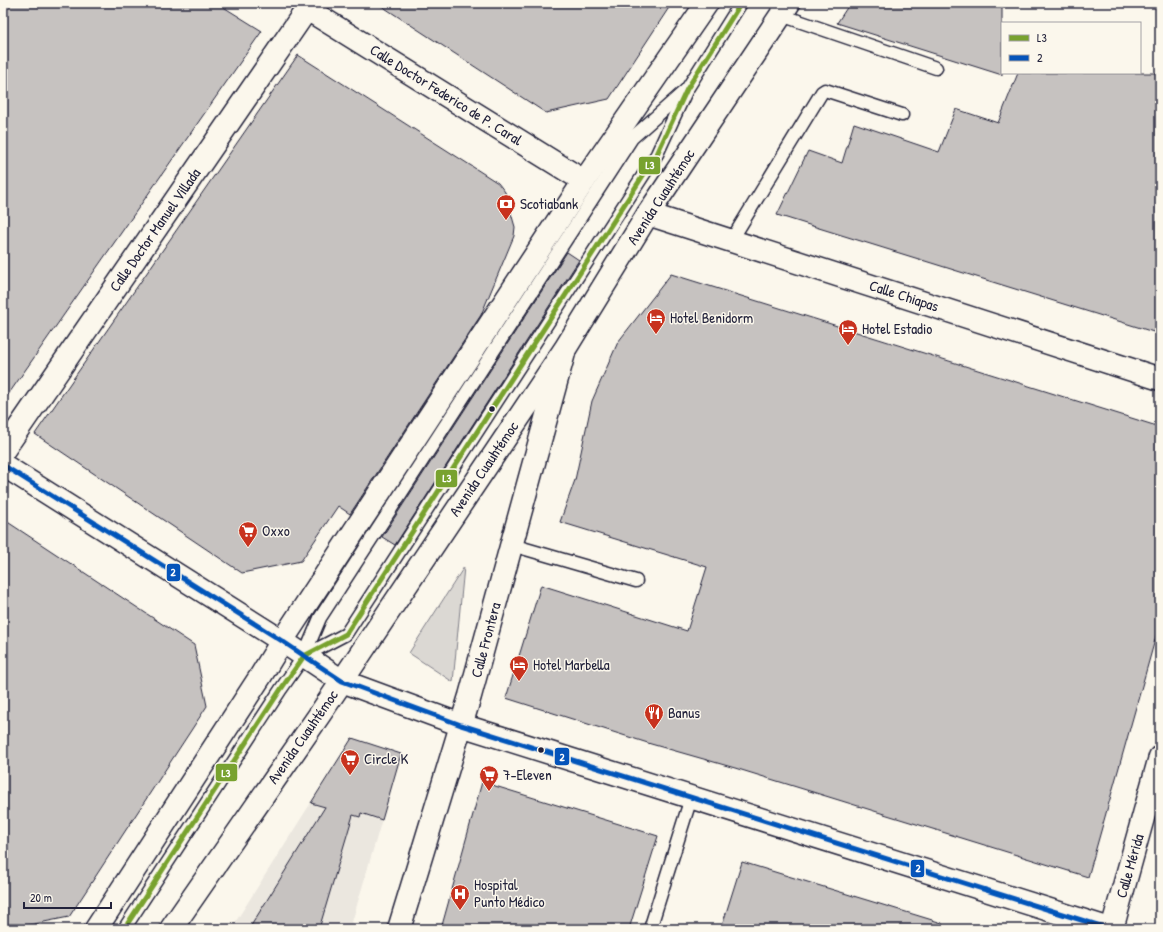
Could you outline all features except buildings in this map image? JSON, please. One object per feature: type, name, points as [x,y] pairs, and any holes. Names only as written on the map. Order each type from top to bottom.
[{"type":"main road","points":[[96,929],[282,641],[584,181],[707,3]]},
{"type":"main road","name":"Calle Doctor Federico de P. Caral","points":[[307,9],[584,181]]},
{"type":"main road","name":"Calle Doctor Manuel Villada","points":[[3,452],[307,9]]},
{"type":"main road","name":"Avenida Cuauhtémoc","points":[[171,929],[342,681],[565,349],[648,214],[785,9]]},
{"type":"main road","name":"Calle Chiapas","points":[[648,214],[1160,379]]},
{"type":"main road","name":"Calle Frontera","points":[[399,929],[470,696],[565,349]]},
{"type":"main road","points":[[3,465],[282,641],[342,681],[461,725],[1111,929]]},
{"type":"main road","name":"Calle Mérida","points":[[1111,929],[1160,757]]},
{"type":"lane","points":[[304,656],[346,634],[657,154],[686,89],[741,3]]},
{"type":"lane","points":[[785,9],[936,68]]},
{"type":"lane","points":[[124,929],[304,656],[320,618],[632,138],[686,89]]},
{"type":"lane","points":[[731,241],[822,92],[825,90],[902,115]]},
{"type":"lane","points":[[512,545],[636,581]]},
{"type":"lane","points":[[650,929],[691,798]]},
{"type":"shaded area","points":[[464,567],[453,682],[409,653]]},
{"type":"shaded area","points":[[352,738],[401,754],[350,929],[231,929]]},
{"type":"transit line","name":"L3","points":[[124,929],[304,656],[346,634],[657,154],[687,89],[741,3]]},
{"type":"transit line","name":"2","points":[[3,465],[282,641],[342,681],[461,725],[1110,929]]},
{"type":"place","name":"Scotiabank","points":[[506,221]]},
{"type":"place","name":"Hotel Benidorm","points":[[656,335]]},
{"type":"place","name":"Hotel Estadio","points":[[848,346]]},
{"type":"place","name":"Oxxo","points":[[248,548]]},
{"type":"place","name":"Hotel Marbella","points":[[519,682]]},
{"type":"place","name":"Banus","points":[[654,730]]},
{"type":"place","name":"Circle K","points":[[350,776]]},
{"type":"place","name":"7-Eleven","points":[[489,792]]},
{"type":"place","name":"Hospital Punto Médico","points":[[460,911]]}]
